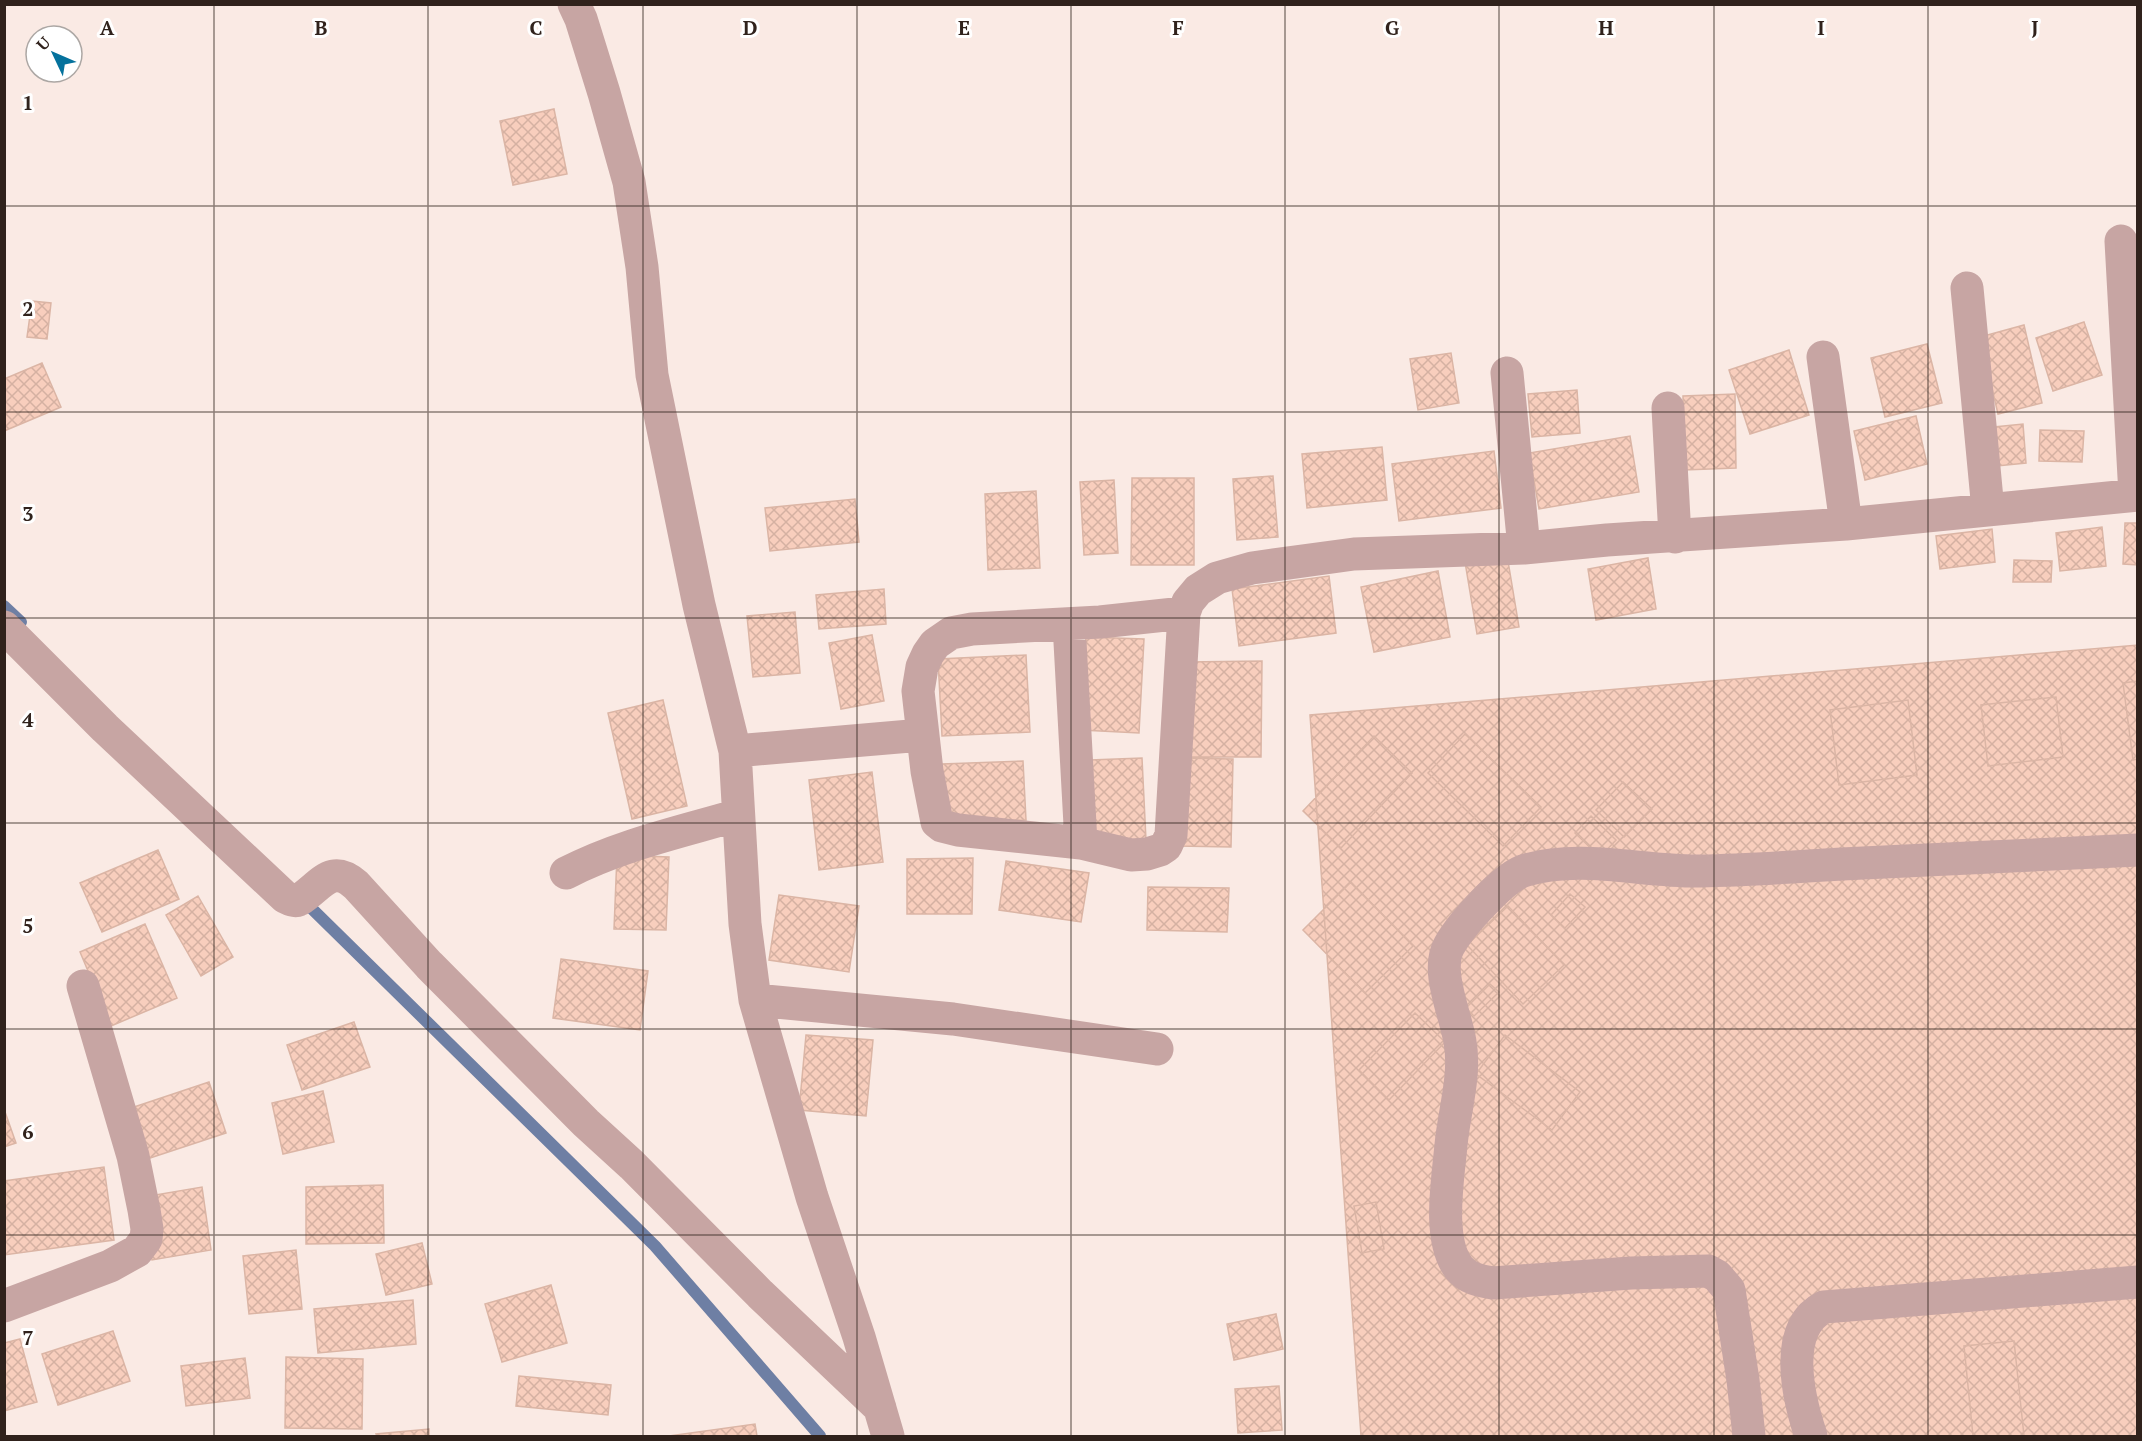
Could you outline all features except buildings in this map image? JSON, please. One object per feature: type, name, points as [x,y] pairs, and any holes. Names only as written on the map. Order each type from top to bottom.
[{"type":"street","points":[[574,4],[581,19],[604,93],[629,182],[642,267],[652,375],[699,605],[735,751],[745,924],[755,1000],[812,1197],[859,1337],[884,1422]]},
{"type":"street","points":[[1184,613],[1069,624],[972,629],[951,633],[935,644],[922,667],[918,692],[931,798],[936,817],[942,826],[1082,843],[1131,855],[1147,854],[1166,846],[1171,835],[1184,613],[1188,602],[1198,590],[1217,578],[1252,568],[1354,554],[1524,548],[1607,540],[1675,537],[1846,524],[2136,495],[2121,241]]},
{"type":"street","points":[[1968,288],[1988,510]]},
{"type":"street","points":[[1823,357],[1846,524]]},
{"type":"street","points":[[1507,374],[1524,548]]},
{"type":"street","points":[[1668,408],[1675,537]]},
{"type":"street","points":[[1069,624],[1082,843]]},
{"type":"street","points":[[4,627],[105,728],[285,897],[299,900],[329,878],[340,875],[347,877],[356,885],[422,957],[586,1123],[632,1165],[884,1422]]},
{"type":"street","points":[[735,751],[922,735]]},
{"type":"street","points":[[566,873],[628,847],[738,815]]},
{"type":"street","points":[[1749,1437],[1729,1290],[1717,1276],[1708,1271],[1631,1273],[1493,1283],[1474,1279],[1460,1269],[1450,1252],[1446,1219],[1447,1184],[1461,1067],[1461,1045],[1446,978],[1444,958],[1449,946],[1506,880],[1522,871],[1537,867],[1593,864],[1697,871],[2138,850]]},
{"type":"street","points":[[4,1306],[110,1266],[137,1251],[146,1239],[147,1229],[133,1156],[83,986]]},
{"type":"street","points":[[755,1000],[953,1019],[1157,1049]]},
{"type":"street","points":[[1811,1437],[1797,1382],[1797,1353],[1800,1336],[1806,1322],[1813,1312],[1824,1306],[2138,1282]]},
{"type":"waterway","points":[[4,606],[21,622]]},
{"type":"waterway","points":[[303,900],[655,1246],[820,1436]]}]
